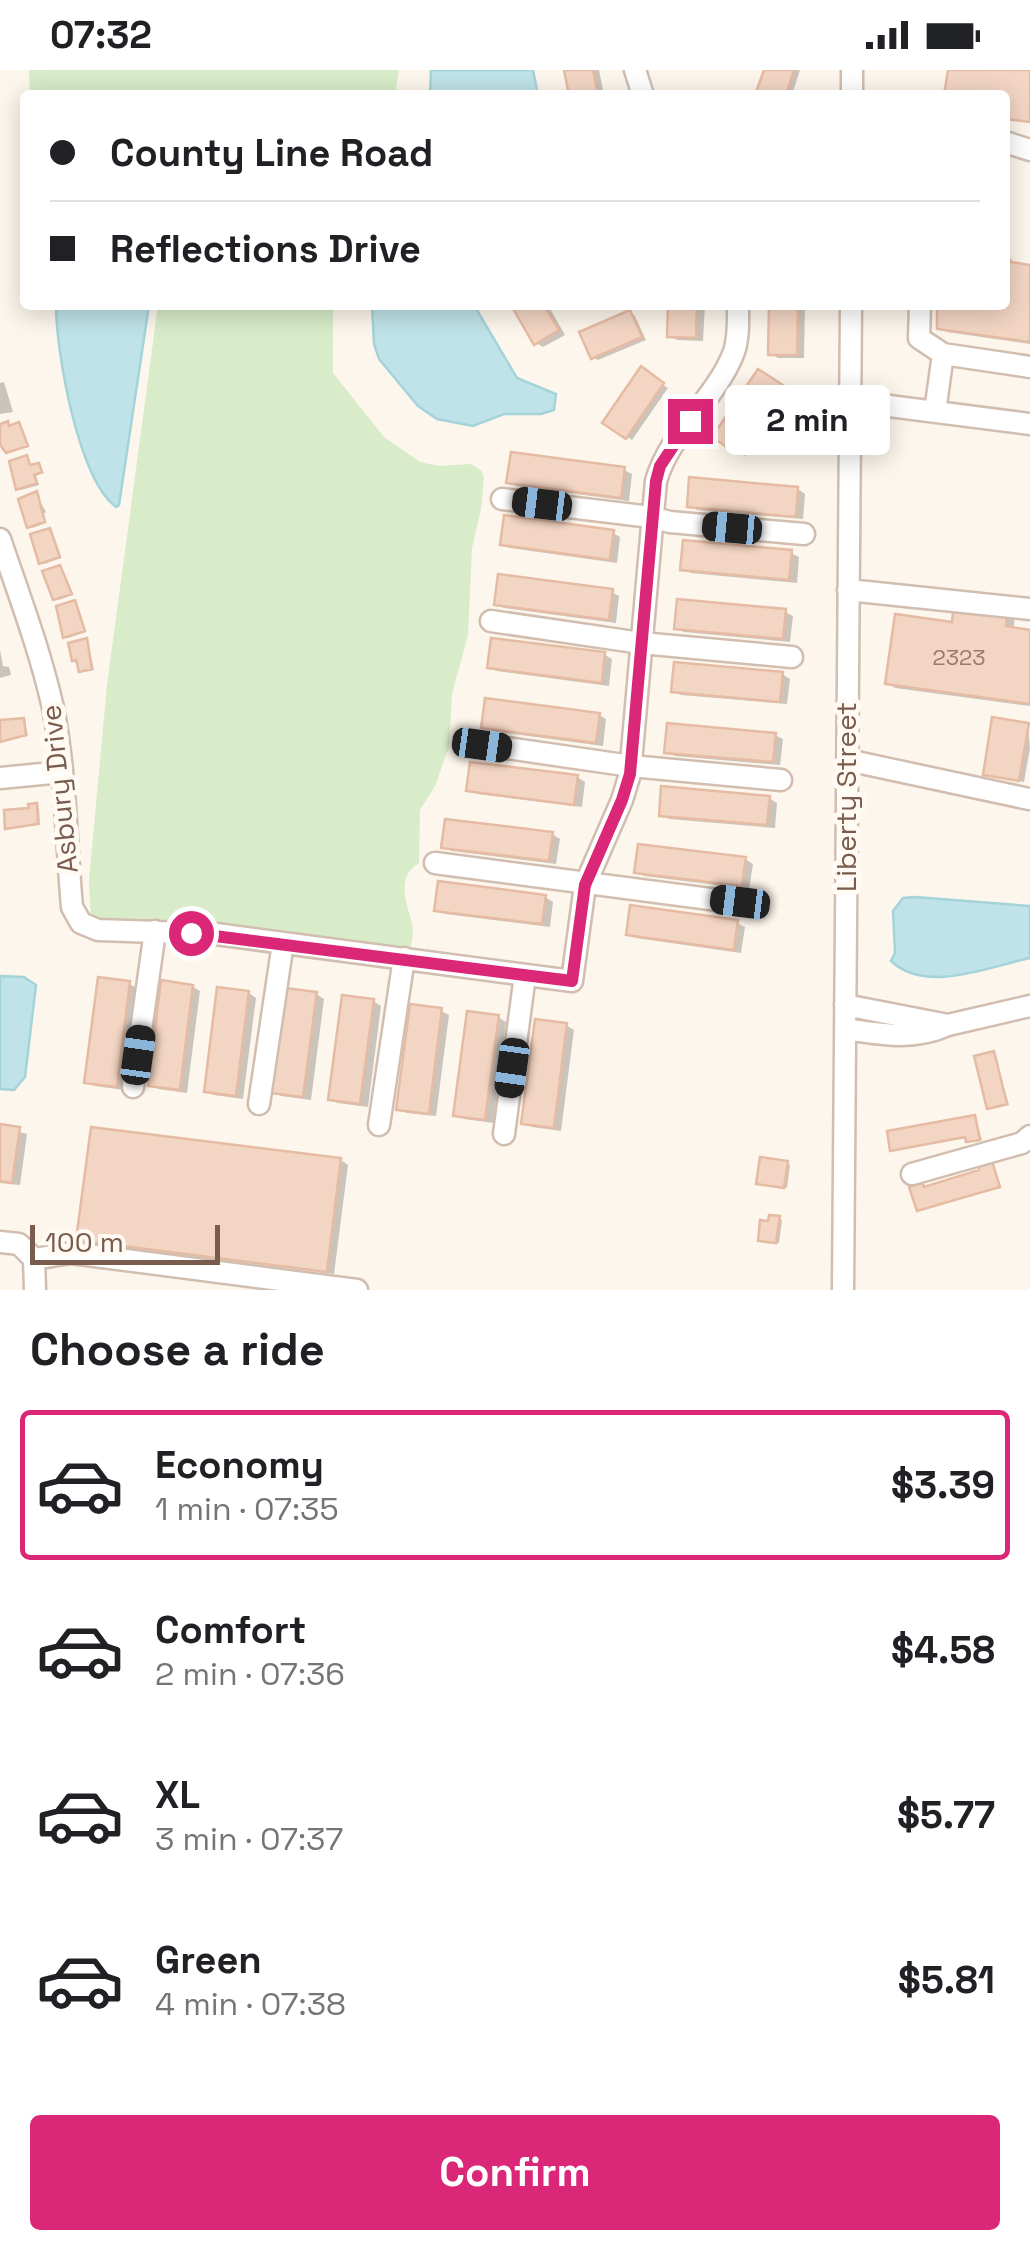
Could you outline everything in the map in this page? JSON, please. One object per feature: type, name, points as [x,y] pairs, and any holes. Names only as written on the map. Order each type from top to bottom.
[{"type":"street","points":[[133,1087],[155,931],[283,943],[572,981],[586,883],[622,800],[630,766],[651,517],[660,466],[734,352],[738,310]]},
{"type":"street","name":"Liberty Street","points":[[842,1290],[850,310]]},
{"type":"street","points":[[920,310],[919,338],[943,354],[1030,367]]},
{"type":"street","points":[[936,412],[943,354]]},
{"type":"street","points":[[850,400],[1030,424]]},
{"type":"street","points":[[502,499],[670,522],[804,534]]},
{"type":"street","name":"Asbury Drive","points":[[0,539],[48,687],[62,772],[72,907],[81,924],[98,930],[155,931]]},
{"type":"street","points":[[848,590],[1030,609]]},
{"type":"street","points":[[490,621],[641,643],[792,657]]},
{"type":"street","points":[[465,742],[630,766],[781,780]]},
{"type":"street","points":[[846,760],[1029,798]]},
{"type":"street","points":[[0,778],[62,772]]},
{"type":"street","points":[[435,863],[748,904]]},
{"type":"street","points":[[259,1104],[283,943]]},
{"type":"street","points":[[379,1126],[404,958]]},
{"type":"street","points":[[504,1134],[525,975]]},
{"type":"street","points":[[845,1005],[948,1025]]},
{"type":"street","points":[[844,1030],[906,1036],[1030,1008]]},
{"type":"street","points":[[912,1174],[1022,1143],[1030,1136]]},
{"type":"street","points":[[0,1242],[19,1244],[34,1259],[35,1290]]},
{"type":"street","points":[[34,1259],[71,1254],[357,1290]]},
{"type":"green space","points":[[29,70],[399,70],[396,90],[30,90]]},
{"type":"green space","points":[[157,310],[333,310],[333,373],[384,437],[420,462],[439,466],[471,464],[481,470],[484,478],[472,548],[468,635],[452,694],[449,747],[435,786],[420,810],[419,863],[405,882],[413,926],[411,948],[186,922],[91,919],[89,880],[107,685]]},
{"type":"water","points":[[431,70],[533,70],[537,90],[430,90]]},
{"type":"water","points":[[56,310],[148,310],[116,507],[103,492],[80,443]]},
{"type":"water","points":[[372,310],[477,310],[517,378],[556,394],[554,410],[504,414],[473,426],[437,419],[418,406],[379,359]]},
{"type":"water","points":[[903,898],[1030,906],[1030,958],[939,977],[905,971],[891,961],[895,953],[893,911]]},
{"type":"water","points":[[0,976],[24,977],[36,985],[25,1077],[14,1090],[0,1089]]},
{"type":"building","points":[[564,70],[593,70],[597,90],[568,90]]},
{"type":"building","points":[[764,70],[794,70],[788,90],[757,90]]},
{"type":"building","points":[[948,70],[1030,70],[1030,122],[1010,120],[1010,90],[945,90]]},
{"type":"building","points":[[1010,261],[1030,265],[1030,342],[937,329],[937,310],[1010,310]]},
{"type":"building","points":[[514,310],[547,310],[559,330],[534,345]]},
{"type":"building","points":[[630,310],[642,337],[591,359],[579,332]]},
{"type":"building","points":[[668,310],[697,310],[696,338],[667,337]]},
{"type":"building","points":[[769,310],[798,310],[797,355],[768,355]]},
{"type":"building","points":[[641,366],[664,383],[626,439],[602,423]]},
{"type":"building","points":[[758,369],[783,385],[737,454],[712,437]]},
{"type":"building","points":[[8,421],[9,426],[19,422],[28,446],[6,453],[0,445],[0,424]]},
{"type":"building","points":[[511,452],[625,467],[621,498],[506,483]]},
{"type":"building","points":[[27,455],[30,465],[39,463],[42,472],[34,475],[37,483],[16,490],[9,461]]},
{"type":"building","points":[[689,477],[798,487],[796,517],[687,507]]},
{"type":"building","points":[[37,491],[45,522],[27,528],[18,499]]},
{"type":"building","points":[[504,515],[614,530],[610,560],[500,545]]},
{"type":"building","points":[[50,528],[60,557],[39,564],[30,534]]},
{"type":"building","points":[[683,540],[792,550],[789,580],[680,570]]},
{"type":"building","points":[[60,565],[72,594],[53,600],[42,571]]},
{"type":"building","points":[[498,574],[613,589],[609,620],[494,605]]},
{"type":"building","points":[[677,599],[786,609],[783,639],[674,629]]},
{"type":"building","points":[[75,600],[85,631],[63,638],[56,606]]},
{"type":"building","points":[[954,603],[1008,610],[1006,626],[1030,630],[1030,704],[885,684],[895,614],[952,622]]},
{"type":"building","points":[[87,638],[92,669],[79,672],[68,643]]},
{"type":"building","points":[[491,638],[605,652],[602,683],[487,668]]},
{"type":"building","points":[[674,662],[783,672],[780,702],[671,692]]},
{"type":"building","points":[[485,698],[600,713],[596,743],[481,728]]},
{"type":"building","points":[[992,717],[1029,723],[1019,781],[983,775]]},
{"type":"building","points":[[24,718],[26,735],[0,742],[0,720]]},
{"type":"building","points":[[667,723],[776,733],[773,762],[664,753]]},
{"type":"building","points":[[470,762],[578,775],[574,805],[466,791]]},
{"type":"building","points":[[661,786],[770,796],[767,825],[659,816]]},
{"type":"building","points":[[37,803],[38,824],[5,829],[4,810],[29,808],[28,804]]},
{"type":"building","points":[[445,819],[553,832],[549,861],[441,848]]},
{"type":"building","points":[[638,844],[746,857],[742,886],[634,873]]},
{"type":"building","points":[[438,881],[546,895],[542,924],[434,911]]},
{"type":"building","points":[[630,905],[738,920],[734,950],[626,935]]},
{"type":"building","points":[[98,977],[130,981],[117,1087],[84,1083]]},
{"type":"building","points":[[161,980],[193,985],[180,1090],[148,1086]]},
{"type":"building","points":[[217,987],[249,991],[236,1096],[204,1092]]},
{"type":"building","points":[[285,988],[317,992],[303,1097],[271,1093]]},
{"type":"building","points":[[342,995],[374,999],[360,1104],[328,1100]]},
{"type":"building","points":[[410,1004],[442,1008],[429,1114],[396,1110]]},
{"type":"building","points":[[467,1011],[499,1015],[485,1120],[453,1116]]},
{"type":"building","points":[[535,1019],[567,1023],[554,1128],[521,1124]]},
{"type":"building","points":[[994,1051],[1007,1104],[987,1109],[974,1056]]},
{"type":"building","points":[[975,1115],[980,1140],[966,1142],[965,1137],[890,1151],[887,1131]]},
{"type":"building","points":[[0,1124],[20,1127],[12,1183],[0,1181]]},
{"type":"building","points":[[91,1127],[341,1158],[327,1272],[76,1240]]},
{"type":"building","points":[[760,1157],[788,1161],[784,1188],[756,1184]]},
{"type":"building","points":[[992,1161],[1000,1187],[917,1211],[909,1187],[923,1183],[924,1187],[979,1170],[978,1165]]},
{"type":"building","points":[[769,1215],[780,1216],[776,1243],[758,1241],[760,1220],[768,1221]]},
{"type":"route","points":[[191,933],[572,981],[585,885],[630,774],[656,481],[660,466],[690,421]]}]
